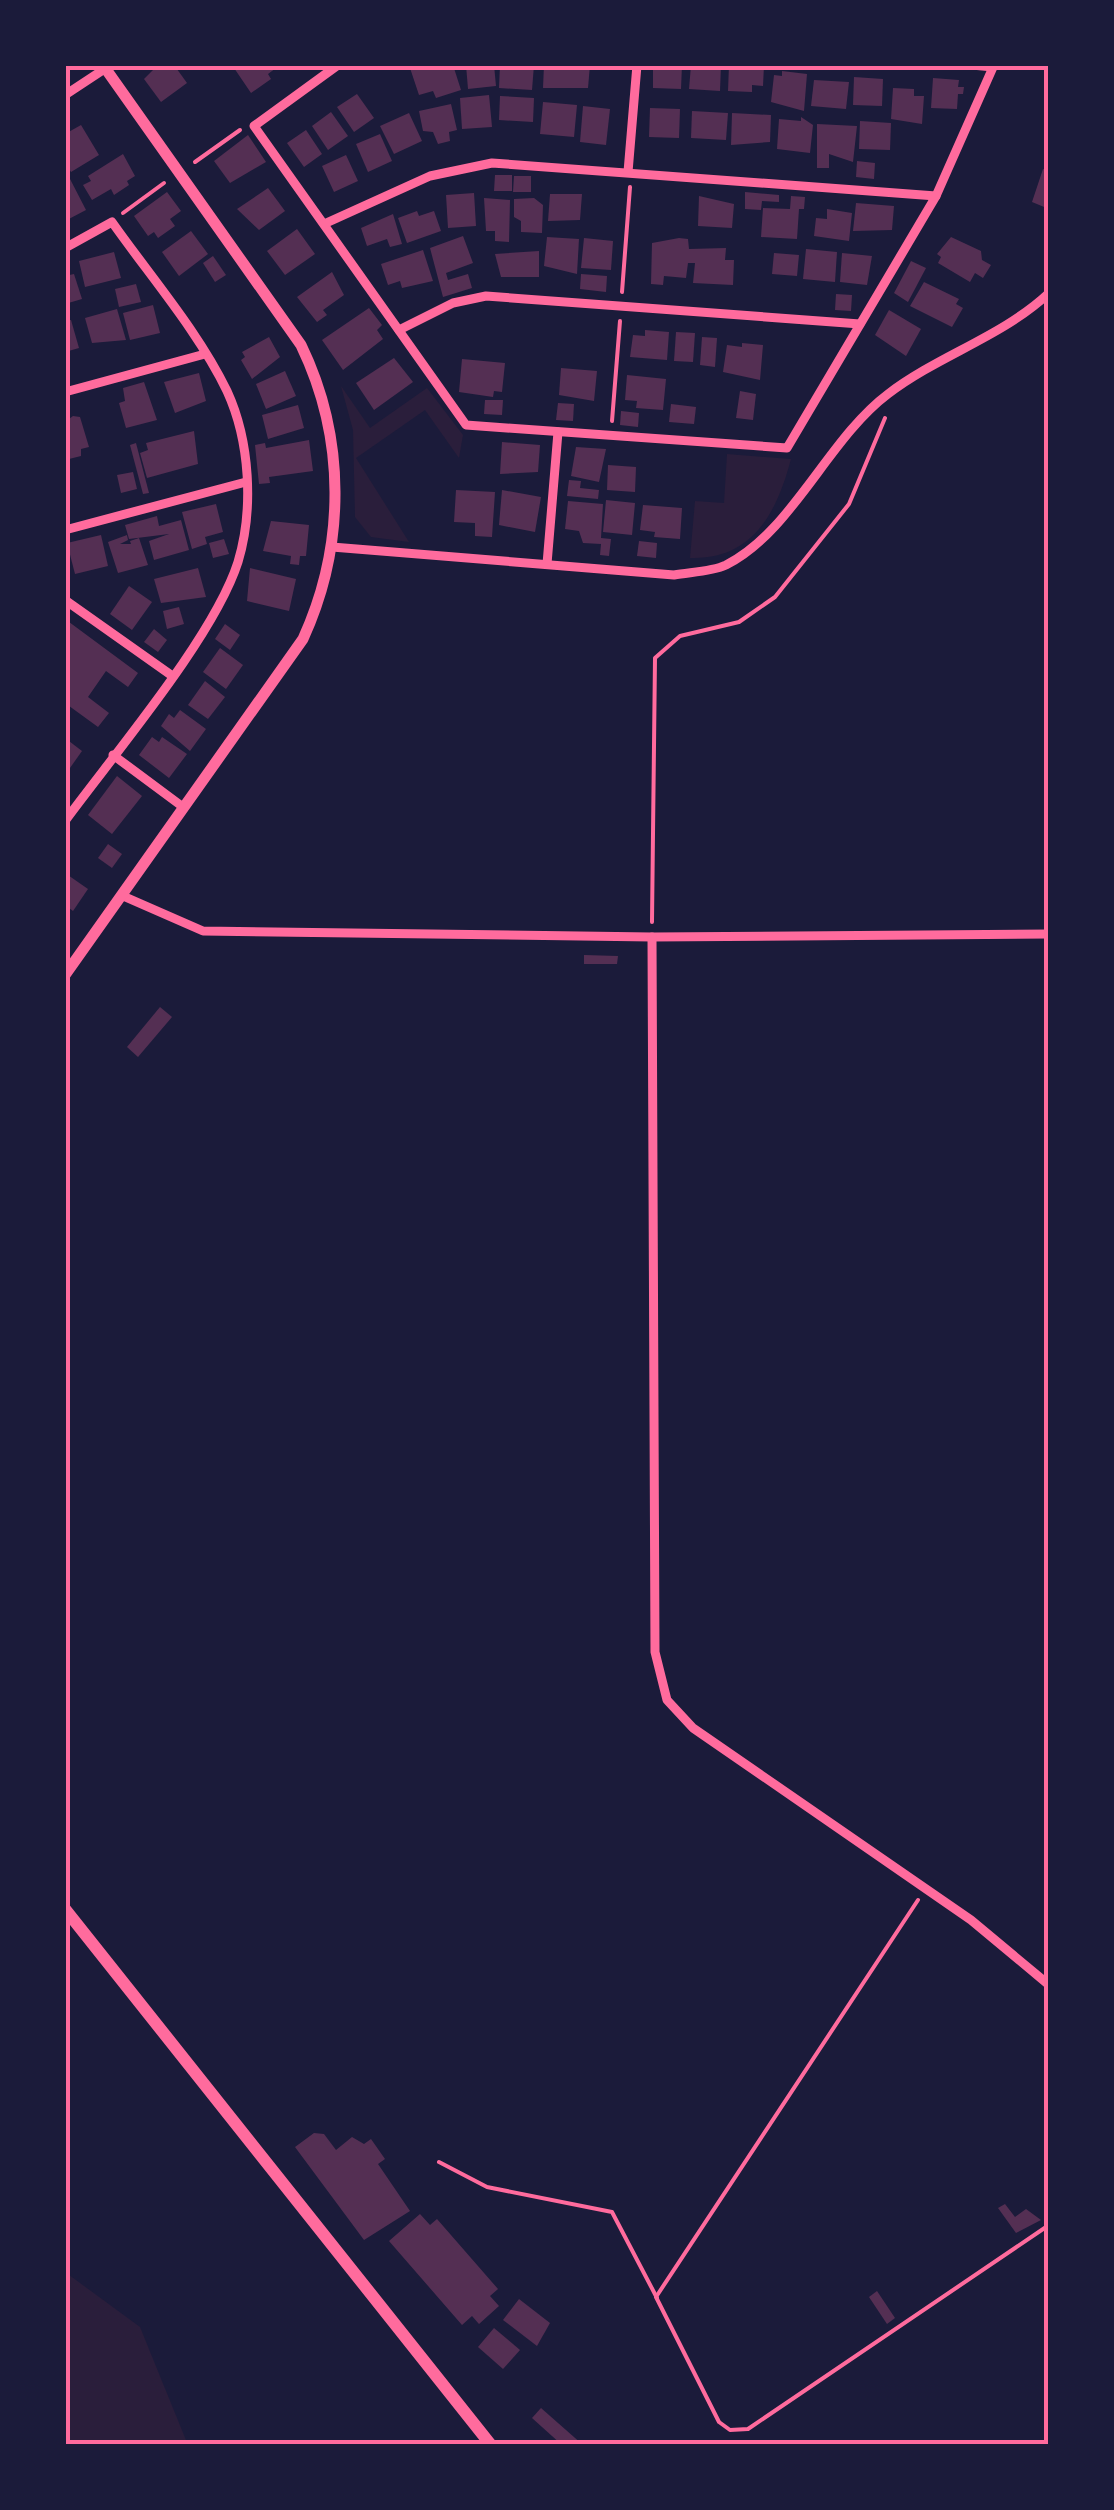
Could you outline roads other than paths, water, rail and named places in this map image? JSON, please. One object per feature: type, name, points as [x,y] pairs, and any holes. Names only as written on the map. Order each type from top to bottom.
[{"type":"main road","points":[[65,1908],[491,2445]]},
{"type":"street","points":[[338,65],[245,129],[324,224],[466,425],[788,448],[936,196],[993,66],[972,65]]},
{"type":"street","points":[[629,172],[637,65]]},
{"type":"street","points":[[65,94],[106,66],[292,329],[308,359],[333,444],[332,548],[321,596],[303,639],[65,975]]},
{"type":"street","points":[[324,224],[450,169],[492,163],[936,196]]},
{"type":"street","points":[[65,248],[112,222],[228,393],[240,428],[246,482],[238,562],[216,605],[171,675],[65,821]]},
{"type":"street","points":[[332,548],[674,575],[724,566],[758,543],[858,420],[885,396],[1021,319],[1049,293]]},
{"type":"street","points":[[399,330],[453,303],[486,296],[860,324]]},
{"type":"street","points":[[65,392],[205,354]]},
{"type":"street","points":[[547,564],[558,432]]},
{"type":"street","points":[[65,530],[246,482]]},
{"type":"street","points":[[65,600],[171,675]]},
{"type":"street","points":[[113,755],[183,807]]},
{"type":"street","points":[[123,896],[203,931],[652,937],[1049,934]]},
{"type":"street","points":[[652,937],[655,1652],[661,1688],[693,1728],[971,1920],[1049,1985]]}]
